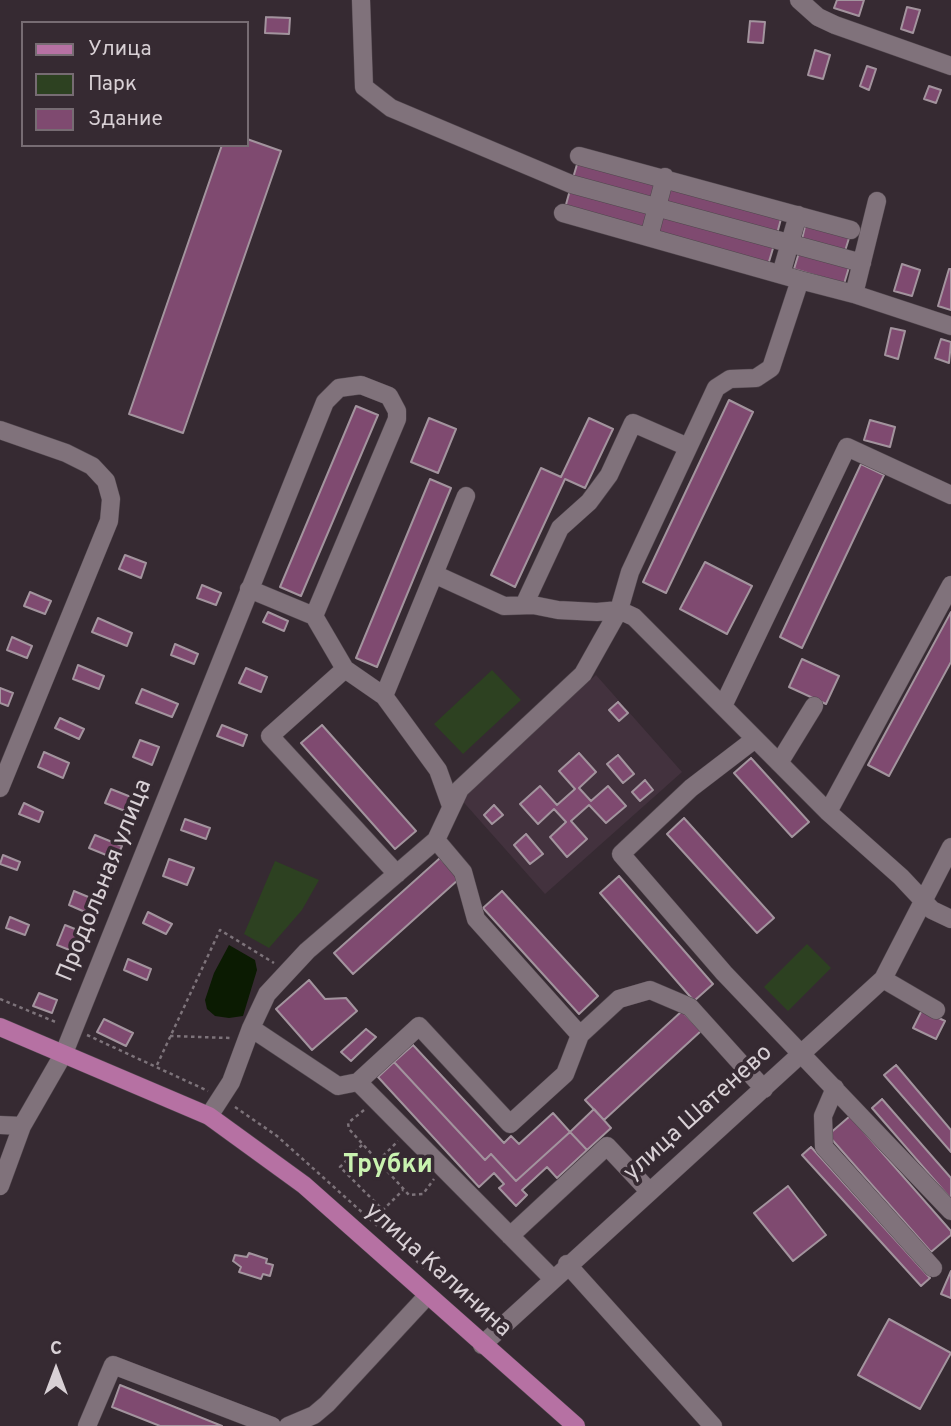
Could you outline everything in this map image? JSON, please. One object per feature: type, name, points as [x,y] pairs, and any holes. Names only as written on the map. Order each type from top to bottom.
[{"type":"main road","name":"улица Калинина","points":[[0,1027],[209,1116],[304,1185],[576,1426]]},
{"type":"street","points":[[361,0],[364,87],[391,108],[571,184],[862,263]]},
{"type":"street","points":[[799,0],[818,17],[835,25],[951,66]]},
{"type":"street","points":[[579,156],[665,177],[851,230]]},
{"type":"street","points":[[649,237],[665,177]]},
{"type":"street","points":[[854,294],[877,201]]},
{"type":"street","points":[[563,213],[854,294],[951,326]]},
{"type":"street","points":[[781,275],[798,215]]},
{"type":"street","points":[[209,1116],[231,1082],[267,994],[307,951],[436,840],[460,789],[583,674],[619,610],[630,572],[716,388],[722,382],[757,378],[771,368],[800,280]]},
{"type":"street","name":"Продольная улица","points":[[0,1186],[22,1126],[64,1053],[325,402],[339,388],[350,385],[381,391],[394,403],[397,419],[314,616]]},
{"type":"street","points":[[524,605],[561,528],[589,502],[609,475],[633,422],[688,447]]},
{"type":"street","points":[[0,430],[66,453],[92,466],[106,481],[111,499],[109,521],[0,788]]},
{"type":"street","points":[[723,706],[846,447],[951,495]]},
{"type":"street","points":[[384,696],[466,496]]},
{"type":"street","points":[[434,574],[504,606],[524,605],[558,610],[619,610],[634,617],[828,812],[932,910],[951,919]]},
{"type":"street","points":[[828,812],[951,585]]},
{"type":"street","points":[[249,589],[314,616],[345,669],[384,696],[439,770],[451,806]]},
{"type":"street","points":[[345,669],[270,736],[397,874]]},
{"type":"street","points":[[779,763],[814,706]]},
{"type":"street","points":[[755,738],[691,788],[621,854],[724,974],[804,1054],[951,1211]]},
{"type":"street","points":[[436,840],[463,872],[476,919],[580,1035]]},
{"type":"street","name":"улица Шатенево","points":[[482,1345],[567,1264],[804,1054],[883,979],[951,847]]},
{"type":"street","points":[[883,979],[936,1010]]},
{"type":"street","points":[[249,1033],[338,1086],[358,1082],[419,1026],[510,1124],[565,1074],[580,1035],[619,999],[650,990],[690,1007],[765,1088]]},
{"type":"street","points":[[358,1082],[552,1278]]},
{"type":"street","points":[[835,1088],[823,1116],[824,1147],[933,1268]]},
{"type":"street","points":[[0,1125],[22,1126]]},
{"type":"street","points":[[510,1236],[607,1146],[649,1191]]},
{"type":"street","points":[[567,1264],[713,1426]]},
{"type":"street","points":[[288,1426],[299,1423],[327,1404],[427,1296]]},
{"type":"street","points":[[88,1426],[113,1365],[272,1426]]},
{"type":"path","points":[[157,1065],[220,930],[266,956],[286,974]]},
{"type":"path","points":[[170,1036],[249,1033]]},
{"type":"path","points":[[371,1110],[362,1111],[348,1123],[353,1136],[409,1195],[423,1194],[434,1179],[429,1169]]},
{"type":"path","points":[[377,1161],[407,1131]]},
{"type":"path","points":[[362,1145],[340,1167],[383,1210],[404,1189]]},
{"type":"shaded area","points":[[596,675],[682,772],[545,894],[459,797]]},
{"type":"shaded area","points":[[229,945],[255,960],[257,970],[243,1016],[229,1018],[215,1016],[207,1009],[205,1000],[214,973]]},
{"type":"green space","points":[[492,670],[521,700],[463,754],[434,724]]},
{"type":"green space","points":[[275,861],[319,880],[302,910],[269,948],[244,934]]},
{"type":"green space","points":[[807,944],[831,968],[788,1011],[764,987]]},
{"type":"building","points":[[837,0],[864,0],[859,16],[834,8]]},
{"type":"building","points":[[907,7],[920,10],[913,33],[901,29]]},
{"type":"building","points":[[266,17],[290,18],[289,34],[265,33]]},
{"type":"building","points":[[750,21],[765,22],[763,43],[748,42]]},
{"type":"building","points":[[815,50],[830,55],[823,79],[808,75]]},
{"type":"building","points":[[867,66],[876,69],[869,90],[860,86]]},
{"type":"building","points":[[929,86],[941,90],[936,103],[924,99]]},
{"type":"building","points":[[248,139],[281,151],[183,433],[129,414],[221,147],[248,147]]},
{"type":"building","points":[[578,161],[658,181],[653,198],[573,178]]},
{"type":"building","points":[[669,183],[782,215],[777,234],[664,202]]},
{"type":"building","points":[[570,190],[650,211],[645,230],[565,208]]},
{"type":"building","points":[[662,212],[774,245],[768,265],[656,232]]},
{"type":"building","points":[[806,222],[850,235],[845,251],[802,239]]},
{"type":"building","points":[[800,249],[850,264],[844,284],[794,269]]},
{"type":"building","points":[[902,264],[920,270],[912,296],[894,291]]},
{"type":"building","points":[[951,269],[951,310],[938,306]]},
{"type":"building","points":[[891,328],[905,331],[898,359],[885,355]]},
{"type":"building","points":[[941,339],[951,342],[949,363],[935,358]]},
{"type":"building","points":[[729,400],[753,412],[666,593],[643,582]]},
{"type":"building","points":[[356,406],[378,415],[301,596],[280,587]]},
{"type":"building","points":[[429,418],[456,429],[438,473],[411,462]]},
{"type":"building","points":[[589,418],[613,429],[585,488],[565,479],[515,587],[491,575],[541,468],[561,477]]},
{"type":"building","points":[[870,420],[895,427],[890,447],[864,440]]},
{"type":"building","points":[[861,464],[884,475],[802,648],[780,637]]},
{"type":"building","points":[[430,479],[451,488],[377,667],[356,658]]},
{"type":"building","points":[[125,555],[146,563],[141,578],[119,569]]},
{"type":"building","points":[[705,562],[752,586],[727,634],[680,609]]},
{"type":"building","points":[[202,585],[221,593],[216,605],[197,598]]},
{"type":"building","points":[[30,592],[51,601],[45,614],[24,606]]},
{"type":"building","points":[[268,612],[288,621],[284,631],[263,622]]},
{"type":"building","points":[[951,612],[951,662],[889,776],[868,765]]},
{"type":"building","points":[[98,618],[132,633],[127,646],[92,632]]},
{"type":"building","points":[[12,637],[32,646],[27,658],[7,650]]},
{"type":"building","points":[[175,644],[198,654],[194,664],[171,655]]},
{"type":"building","points":[[802,659],[839,676],[826,704],[789,687]]},
{"type":"building","points":[[78,665],[104,676],[99,689],[73,679]]},
{"type":"building","points":[[246,668],[267,677],[261,692],[239,683]]},
{"type":"building","points":[[0,688],[13,693],[8,706],[0,703]]},
{"type":"building","points":[[142,689],[178,704],[172,717],[136,703]]},
{"type":"building","points":[[618,702],[628,713],[619,721],[609,710]]},
{"type":"building","points":[[60,718],[84,729],[79,739],[55,728]]},
{"type":"building","points":[[222,725],[247,735],[243,746],[217,736]]},
{"type":"building","points":[[322,725],[416,831],[395,849],[301,743]]},
{"type":"building","points":[[140,740],[159,747],[152,765],[133,757]]},
{"type":"building","points":[[44,752],[69,763],[63,778],[38,767]]},
{"type":"building","points":[[579,753],[596,772],[579,788],[591,801],[608,786],[626,806],[606,823],[589,805],[571,821],[587,839],[567,857],[550,837],[566,822],[554,809],[538,824],[520,804],[540,786],[557,805],[575,789],[559,771]]},
{"type":"building","points":[[618,755],[634,774],[623,783],[607,764]]},
{"type":"building","points":[[751,758],[809,822],[792,837],[734,773]]},
{"type":"building","points":[[645,780],[653,790],[640,801],[632,792]]},
{"type":"building","points":[[111,789],[141,801],[135,815],[105,803]]},
{"type":"building","points":[[24,803],[43,812],[39,822],[19,814]]},
{"type":"building","points":[[494,805],[503,815],[492,824],[484,815]]},
{"type":"building","points":[[684,818],[774,918],[757,933],[667,834]]},
{"type":"building","points":[[185,819],[210,828],[206,839],[181,830]]},
{"type":"building","points":[[526,834],[543,854],[530,864],[514,845]]},
{"type":"building","points":[[95,835],[122,846],[116,859],[89,848]]},
{"type":"building","points":[[3,855],[20,862],[17,870],[0,864]]},
{"type":"building","points":[[440,858],[459,879],[353,974],[334,953]]},
{"type":"building","points":[[169,859],[194,868],[187,885],[163,876]]},
{"type":"building","points":[[619,876],[713,984],[694,1001],[600,893]]},
{"type":"building","points":[[74,891],[98,901],[92,915],[69,905]]},
{"type":"building","points":[[502,891],[598,996],[579,1014],[483,908]]},
{"type":"building","points":[[148,912],[172,924],[166,934],[143,923]]},
{"type":"building","points":[[10,917],[29,925],[25,935],[6,928]]},
{"type":"building","points":[[65,925],[85,933],[77,953],[57,945]]},
{"type":"building","points":[[128,959],[151,969],[147,980],[124,970]]},
{"type":"building","points":[[309,980],[325,999],[346,998],[357,1011],[312,1050],[276,1009]]},
{"type":"building","points":[[39,993],[57,1000],[52,1013],[33,1006]]},
{"type":"building","points":[[922,1010],[945,1021],[936,1039],[913,1028]]},
{"type":"building","points":[[682,1011],[701,1031],[604,1120],[585,1100]]},
{"type":"building","points":[[104,1019],[133,1033],[126,1046],[97,1032]]},
{"type":"building","points":[[366,1029],[376,1037],[351,1061],[341,1052]]},
{"type":"building","points":[[413,1045],[504,1143],[511,1136],[519,1144],[553,1113],[570,1132],[516,1181],[491,1154],[485,1160],[394,1062]]},
{"type":"building","points":[[394,1062],[485,1160],[491,1154],[516,1181],[570,1132],[587,1150],[557,1178],[547,1167],[522,1190],[527,1195],[516,1206],[499,1188],[504,1184],[494,1173],[479,1187],[378,1077]]},
{"type":"building","points":[[896,1065],[951,1130],[951,1152],[884,1075]]},
{"type":"building","points":[[882,1099],[951,1178],[951,1199],[872,1108]]},
{"type":"building","points":[[594,1109],[611,1128],[587,1150],[570,1132]]},
{"type":"building","points":[[850,1116],[951,1231],[951,1235],[931,1252],[828,1135]]},
{"type":"building","points":[[811,1147],[930,1278],[921,1286],[802,1155]]},
{"type":"building","points":[[788,1186],[826,1235],[793,1261],[754,1213]]},
{"type":"building","points":[[249,1253],[267,1259],[266,1263],[273,1265],[270,1276],[263,1274],[261,1279],[239,1272],[241,1267],[233,1261],[235,1255],[247,1257]]},
{"type":"building","points":[[951,1271],[951,1298],[941,1294]]},
{"type":"building","points":[[889,1319],[951,1353],[920,1409],[858,1375]]},
{"type":"building","points":[[120,1385],[222,1426],[160,1426],[112,1407]]},
{"type":"district","name":"Трубки","points":[[388,1167]]}]
